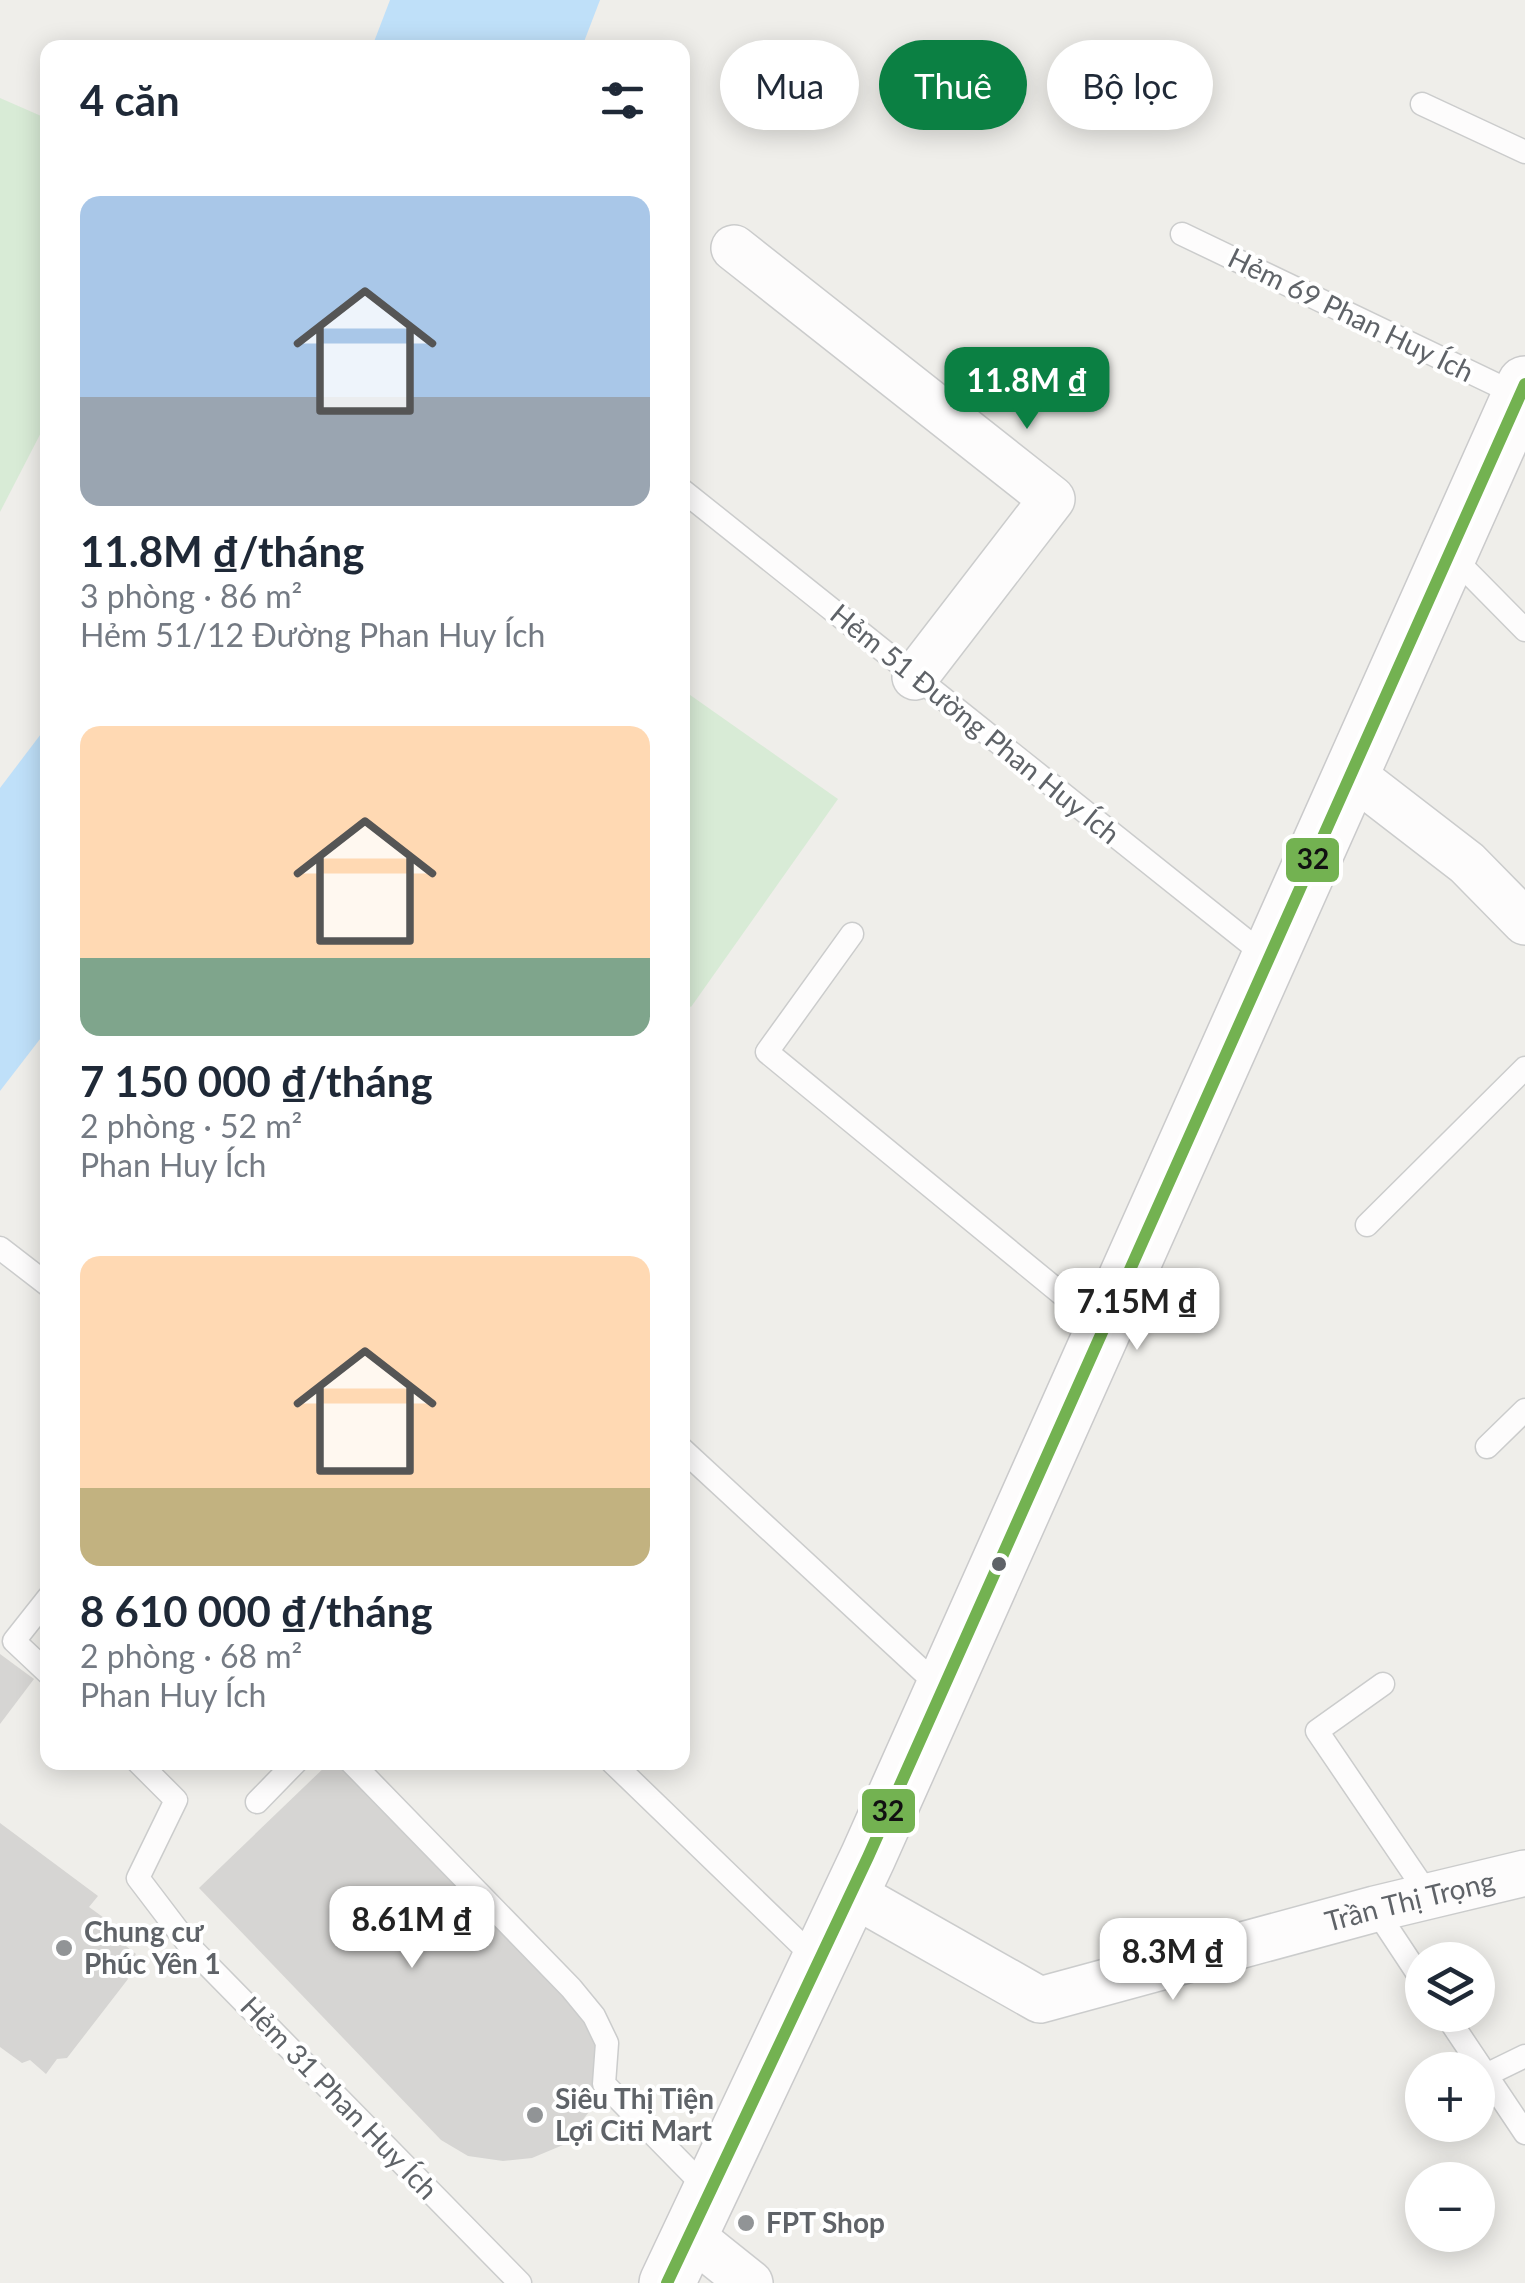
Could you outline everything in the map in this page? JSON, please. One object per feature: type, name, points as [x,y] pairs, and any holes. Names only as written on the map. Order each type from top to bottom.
[{"type":"main road","points":[[667,2283],[851,1894],[1522,390]]},
{"type":"street","points":[[734,248],[1052,499],[915,676]]},
{"type":"street","points":[[1350,772],[1467,863],[1525,922]]},
{"type":"street","name":"Trần Thị Trọng","points":[[851,1894],[1040,2000],[1525,1873]]},
{"type":"street","points":[[700,2213],[750,2283]]},
{"type":"lane","points":[[1422,104],[1525,152]]},
{"type":"lane","name":"Hẻm 69 Phan Huy Ích","points":[[1182,234],[1522,390]]},
{"type":"lane","name":"Hẻm 51 Đường Phan Huy Ích","points":[[690,496],[1267,957]]},
{"type":"lane","points":[[1448,552],[1525,630]]},
{"type":"lane","points":[[852,934],[767,1052],[1102,1327]]},
{"type":"lane","points":[[1367,1225],[1525,1068]]},
{"type":"lane","points":[[0,1248],[40,1279]]},
{"type":"lane","points":[[1487,1447],[1525,1410]]},
{"type":"lane","points":[[690,1456],[942,1690]]},
{"type":"lane","points":[[40,1608],[14,1641],[40,1666]]},
{"type":"lane","points":[[1383,1684],[1317,1731],[1429,1896]]},
{"type":"lane","name":"Hẻm 31 Phan Huy Ích","points":[[146,1770],[176,1800],[138,1878],[192,1949],[520,2283]]},
{"type":"lane","points":[[257,1802],[288,1770]]},
{"type":"lane","points":[[359,1770],[594,2016],[607,2043],[604,2084],[700,2213]]},
{"type":"lane","points":[[620,1770],[819,1962]]},
{"type":"lane","points":[[1375,1910],[1405,1955]]},
{"type":"lane","points":[[1495,2071],[1525,2056]]},
{"type":"lane","points":[[1495,2088],[1525,2132]]},
{"type":"green space","points":[[0,98],[40,116],[40,435],[0,512]]},
{"type":"green space","points":[[690,695],[838,799],[690,1006]]},
{"type":"water","points":[[390,0],[600,0],[585,40],[375,40]]},
{"type":"water","points":[[40,735],[40,1039],[0,1091],[0,788]]},
{"type":"building","points":[[0,1654],[34,1679],[0,1724]]},
{"type":"building","points":[[322,1770],[355,1770],[584,2015],[595,2040],[599,2073],[596,2103],[563,2145],[532,2158],[503,2161],[468,2156],[441,2140],[199,1888]]},
{"type":"building","name":"Chung cư Phúc Yên 1","points":[[0,1823],[98,1896],[89,1907],[122,1931],[121,1942],[136,1954],[124,1970],[128,1979],[67,2058],[57,2059],[46,2074],[30,2060],[22,2063],[0,2047]]},
{"type":"transit line","name":"32","points":[[667,2283],[868,1857],[1525,384]]},
{"type":"place","name":"Chung cư Phúc Yên 1","points":[[64,1948]]},
{"type":"place","name":"Siêu Thị Tiện Lợi Citi Mart","points":[[535,2115]]},
{"type":"place","name":"FPT Shop","points":[[746,2223]]}]
